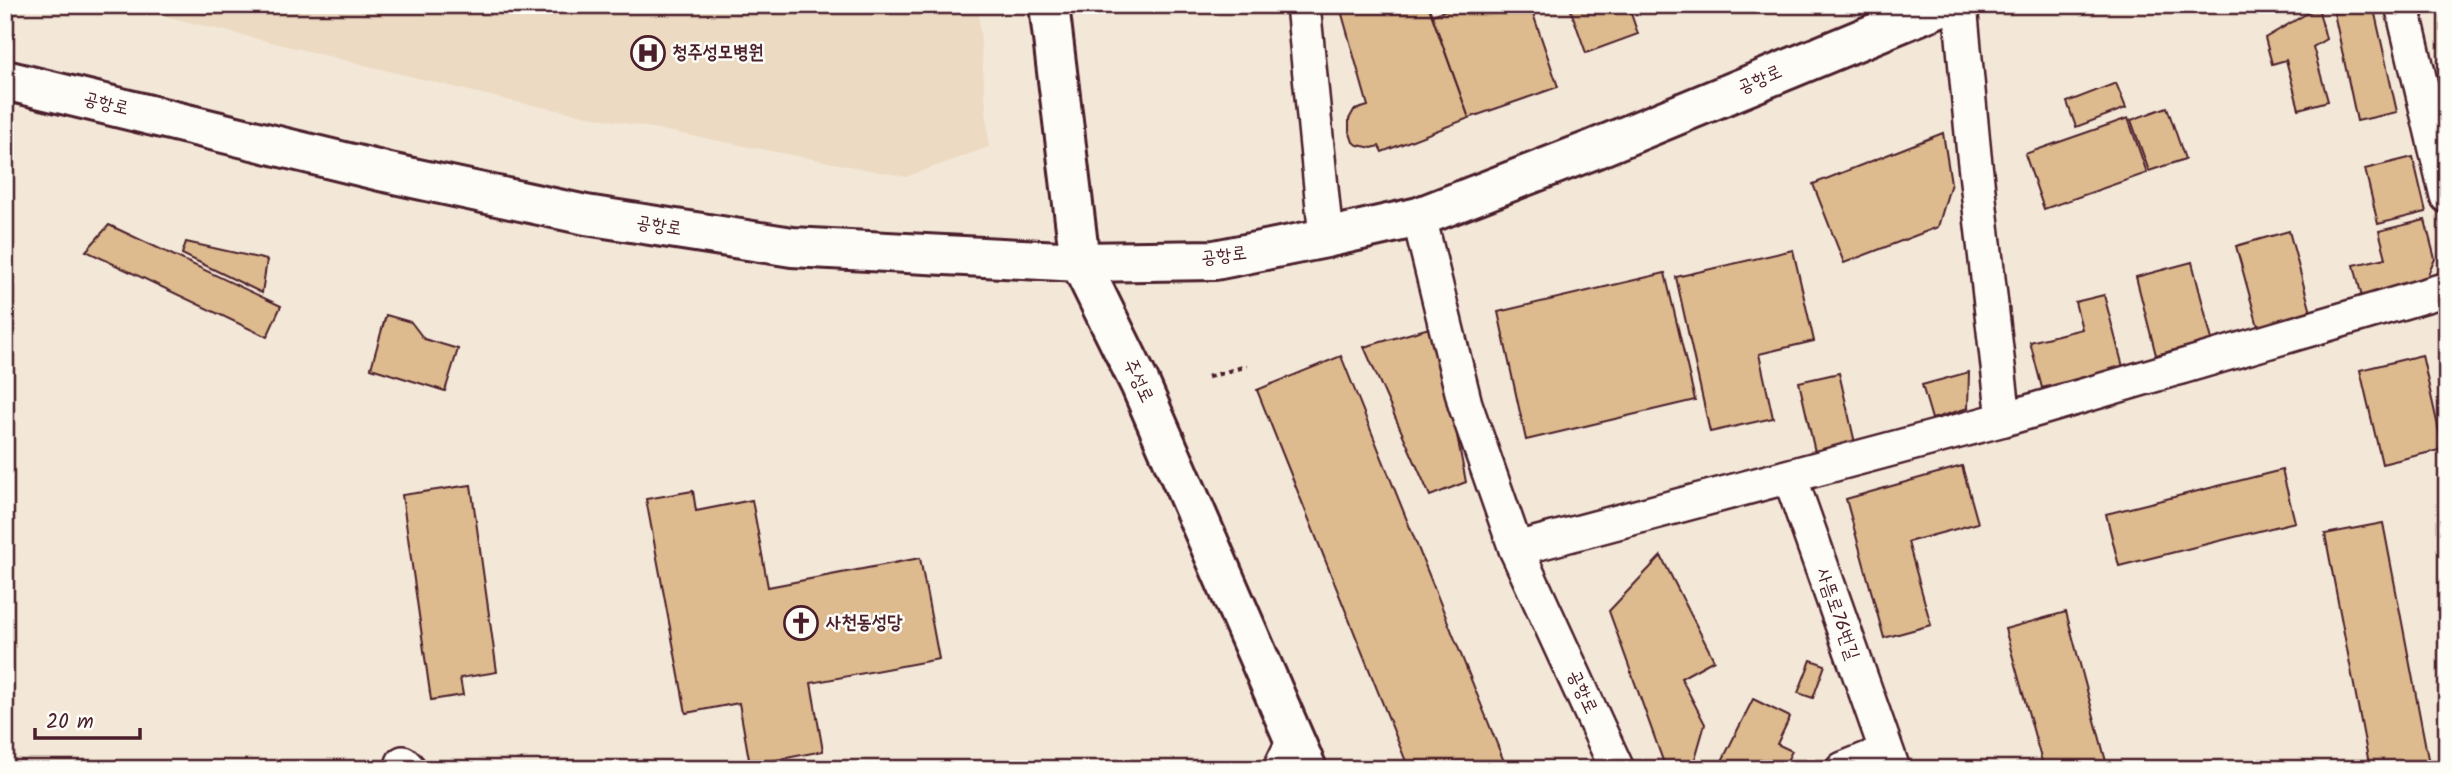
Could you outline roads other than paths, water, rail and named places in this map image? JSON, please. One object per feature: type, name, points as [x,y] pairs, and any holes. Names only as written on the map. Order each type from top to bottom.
[{"type":"main road","name":"주성로","points":[[1049,5],[1080,261],[1140,384],[1294,759]]},
{"type":"main road","name":"공항로","points":[[5,80],[385,172],[586,215],[792,247],[1080,261],[1215,260],[1419,217],[1592,150],[1944,5]]},
{"type":"street","points":[[1303,5],[1325,238]]},
{"type":"street","points":[[1960,5],[2004,419]]},
{"type":"street","points":[[2402,5],[2447,196]]},
{"type":"street","name":"공항로","points":[[1419,217],[1465,404],[1516,549],[1617,769]]},
{"type":"street","points":[[1516,549],[2004,419],[2447,289]]},
{"type":"street","name":"사뜸로76번길","points":[[1790,477],[1889,760],[1843,769]]},
{"type":"place","name":"청주성모병원","points":[[648,53]]},
{"type":"place","name":"사천동성당","points":[[801,623]]}]
